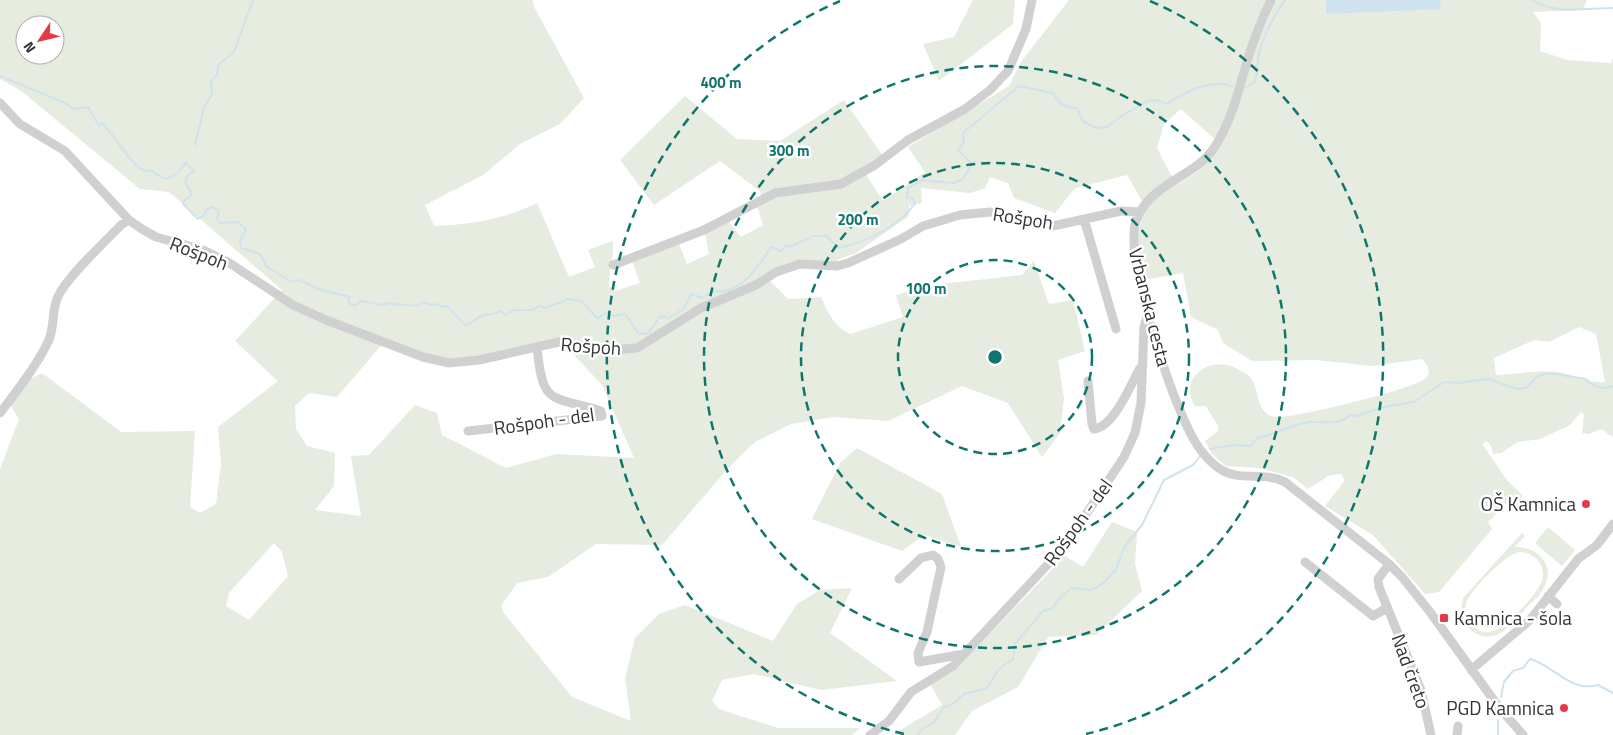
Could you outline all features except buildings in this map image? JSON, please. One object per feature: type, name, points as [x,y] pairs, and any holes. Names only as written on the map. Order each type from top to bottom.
[{"type":"street","points":[[613,265],[704,230],[775,193],[841,184],[875,165],[908,140],[965,109],[990,90],[1008,71],[1026,29],[1032,0]]},
{"type":"street","name":"Vrbanska cesta","points":[[1271,0],[1255,36],[1240,92],[1215,147],[1202,164],[1165,186],[1146,202],[1133,231],[1134,252],[1149,314],[1176,401],[1198,445],[1208,459],[1226,472],[1275,477],[1285,482],[1389,564]]},
{"type":"street","name":"Rošpoh","points":[[0,104],[20,124],[65,151],[129,220],[156,237],[203,250],[228,262],[293,305],[423,357],[449,364],[559,342],[611,350],[637,348],[701,308],[756,285],[776,272],[800,264],[837,266],[848,263],[901,239],[923,226],[960,215],[990,212],[1041,225],[1062,224],[1121,211],[1140,212]]},
{"type":"street","points":[[0,413],[21,387],[48,342],[52,330],[53,310],[61,291],[121,225],[129,220]]},
{"type":"street","points":[[1084,220],[1116,330]]},
{"type":"street","name":"Rošpoh - del","points":[[870,735],[889,721],[911,692],[953,666],[1065,546],[1124,457],[1137,426],[1141,403],[1144,327],[1149,314]]},
{"type":"street","name":"Rošpoh - del","points":[[468,431],[602,416],[601,411],[556,398],[546,392],[541,380],[537,347]]},
{"type":"street","name":"Rošpoh - del","points":[[1088,382],[1094,429],[1113,416],[1142,365]]},
{"type":"street","points":[[1471,670],[1514,635],[1578,559],[1597,545],[1613,524]]},
{"type":"street","points":[[899,579],[921,558],[933,555],[938,559],[941,567],[927,632],[918,653],[919,662],[964,654]]},
{"type":"street","name":"Nad čreto","points":[[1305,562],[1373,616],[1386,608]]},
{"type":"street","points":[[1389,564],[1415,592],[1471,670],[1522,735]]},
{"type":"street","name":"Nad čreto","points":[[1389,564],[1378,579],[1386,608],[1421,690],[1431,735]]},
{"type":"street","points":[[1548,596],[1557,604]]},
{"type":"shaded area","points":[[0,0],[533,0],[534,7],[584,98],[560,124],[520,144],[483,175],[425,205],[434,226],[487,220],[537,203],[569,277],[595,267],[588,250],[613,241],[609,286],[615,291],[640,283],[632,261],[679,244],[687,264],[709,254],[705,233],[728,221],[741,237],[763,225],[757,206],[761,192],[720,161],[654,205],[620,160],[685,96],[737,139],[780,141],[844,100],[883,156],[863,170],[883,201],[925,172],[908,147],[1009,86],[1021,62],[1069,0],[1587,0],[1583,10],[1533,12],[1541,23],[1540,51],[1567,60],[1611,63],[1613,58],[1613,437],[1601,429],[1589,434],[1582,433],[1584,414],[1581,412],[1570,425],[1540,439],[1518,442],[1501,453],[1493,454],[1491,446],[1487,441],[1482,444],[1507,480],[1522,495],[1521,504],[1517,506],[1508,502],[1488,522],[1492,529],[1439,592],[1425,594],[1373,535],[1325,506],[1345,480],[1341,474],[1330,475],[1308,489],[1293,477],[1258,468],[1226,466],[1212,454],[1205,441],[1218,431],[1218,426],[1206,406],[1195,406],[1190,396],[1190,387],[1198,372],[1206,367],[1224,364],[1234,367],[1250,377],[1264,411],[1275,417],[1286,416],[1378,396],[1417,383],[1426,378],[1429,373],[1422,359],[1372,366],[1315,360],[1252,361],[1223,343],[1218,330],[1191,317],[1183,273],[1143,280],[1138,259],[1137,243],[1139,228],[1146,208],[1127,175],[1075,188],[1055,213],[1014,198],[1008,183],[990,177],[985,188],[970,193],[921,188],[922,203],[909,206],[909,216],[856,253],[839,259],[836,263],[804,262],[765,276],[788,299],[821,297],[829,314],[836,323],[850,334],[903,317],[896,295],[931,285],[1022,275],[1034,261],[1049,304],[1073,300],[1085,351],[1058,360],[1064,399],[1060,433],[1042,457],[1008,403],[962,386],[888,421],[833,417],[791,424],[755,442],[730,466],[662,545],[596,544],[548,577],[517,583],[501,606],[504,613],[572,697],[631,721],[625,678],[635,638],[659,614],[685,605],[773,641],[797,604],[820,590],[852,588],[830,633],[897,681],[821,690],[754,674],[722,680],[712,701],[719,709],[778,728],[860,728],[852,735],[0,735],[0,469],[19,419],[10,405],[29,380],[42,373],[121,432],[195,431],[190,507],[200,513],[216,504],[221,464],[218,427],[278,381],[235,341],[282,290],[169,192],[140,189],[20,90],[0,79]],"holes":[[[1181,109],[1220,144],[1199,171],[1176,185],[1157,148],[1164,124]],[[1579,327],[1596,334],[1605,382],[1587,381],[1555,372],[1496,375],[1494,358],[1534,340],[1549,342]],[[385,341],[452,363],[563,343],[602,385],[634,458],[556,454],[506,468],[442,435],[437,413],[415,405],[369,455],[351,456],[361,516],[315,510],[334,486],[335,453],[307,446],[296,429],[295,406],[309,393],[337,397]],[[274,543],[282,552],[288,576],[249,620],[226,606],[229,593]]]},
{"type":"shaded area","points":[[973,0],[1015,0],[1013,24],[939,81],[923,44],[954,37]]},
{"type":"shaded area","points":[[857,448],[942,494],[961,547],[924,535],[902,551],[812,519],[840,463]]},
{"type":"shaded area","points":[[1112,522],[1137,532],[1135,564],[1142,591],[1096,635],[1048,637],[1018,687],[972,711],[955,735],[892,735],[942,705],[930,684],[960,664],[1065,556],[1083,567]]},
{"type":"shaded area","points":[[1548,527],[1575,550],[1562,566],[1535,543]]},
{"type":"shaded area","points":[[1522,533],[1525,536],[1515,547],[1522,547],[1536,552],[1545,562],[1548,575],[1543,590],[1516,620],[1502,632],[1487,637],[1471,630],[1465,623],[1462,615],[1463,598]],"holes":[[[1525,553],[1535,558],[1542,566],[1543,577],[1538,589],[1526,604],[1502,626],[1489,632],[1478,630],[1470,623],[1466,616],[1465,607],[1469,598],[1481,582],[1497,566],[1513,554]]]},
{"type":"water","points":[[1326,0],[1440,0],[1441,9],[1326,14]]},
{"type":"waterway","points":[[195,145],[204,108],[212,94],[211,81],[217,75],[218,65],[234,52],[253,0]]},
{"type":"waterway","points":[[1243,89],[1255,82],[1263,40],[1285,0]]},
{"type":"waterway","points":[[1532,0],[1541,5],[1561,9],[1613,8]]},
{"type":"waterway","points":[[0,76],[65,103],[74,109],[88,107],[99,126],[102,123],[134,162],[143,170],[168,178],[176,174],[186,163],[194,171],[187,176],[185,182],[192,194],[183,202],[198,219],[204,215],[207,209],[213,207],[219,212],[217,218],[219,223],[237,222],[246,229],[240,240],[241,248],[260,254],[267,267],[292,282],[299,280],[318,289],[350,297],[348,300],[350,304],[356,305],[361,301],[383,305],[389,303],[418,306],[422,302],[443,307],[447,306],[465,325],[484,315],[500,311],[505,315],[514,310],[532,310],[540,306],[547,308],[567,299],[581,301],[597,318],[606,313],[614,316],[625,314],[639,334],[648,333],[661,316],[668,318],[684,309],[691,294],[703,298],[711,292],[724,291],[739,285],[752,274],[771,247],[780,251],[786,246],[792,246],[809,238]]},
{"type":"waterway","points":[[812,236],[826,236],[839,248],[861,242],[891,227],[915,204],[913,199],[907,197],[908,188],[923,180],[953,183],[963,179],[972,164],[958,150],[964,143],[963,133],[1019,86],[1052,93],[1062,105],[1078,109],[1082,121],[1096,128],[1107,127],[1123,115],[1148,101],[1156,100],[1166,104],[1199,87],[1208,85],[1217,84],[1236,87]]},
{"type":"waterway","points":[[1210,449],[1232,445],[1251,446],[1257,438],[1303,423],[1336,422],[1350,415],[1357,416],[1384,407],[1414,402],[1444,382],[1458,383],[1488,379],[1517,389],[1526,388],[1538,376],[1549,373],[1586,379],[1594,386],[1604,388],[1613,386]]},
{"type":"waterway","points":[[918,735],[920,731],[934,722],[944,707],[953,704],[964,694],[987,688],[998,670],[1013,659],[1015,644],[1043,611],[1053,608],[1057,601],[1071,588],[1092,590],[1103,583],[1115,571],[1125,546],[1142,525],[1164,480],[1193,465],[1201,455]]},
{"type":"waterway","points":[[1501,697],[1504,682],[1513,671],[1523,668],[1530,659],[1546,666],[1570,682],[1588,686],[1598,685],[1613,693]]},
{"type":"waterway","points":[[1498,720],[1498,735]]},
{"type":"place","name":"OŠ Kamnica","points":[[1586,504]]},
{"type":"place","name":"Kamnica - šola","points":[[1444,618]]},
{"type":"place","name":"PGD Kamnica","points":[[1564,708]]}]
